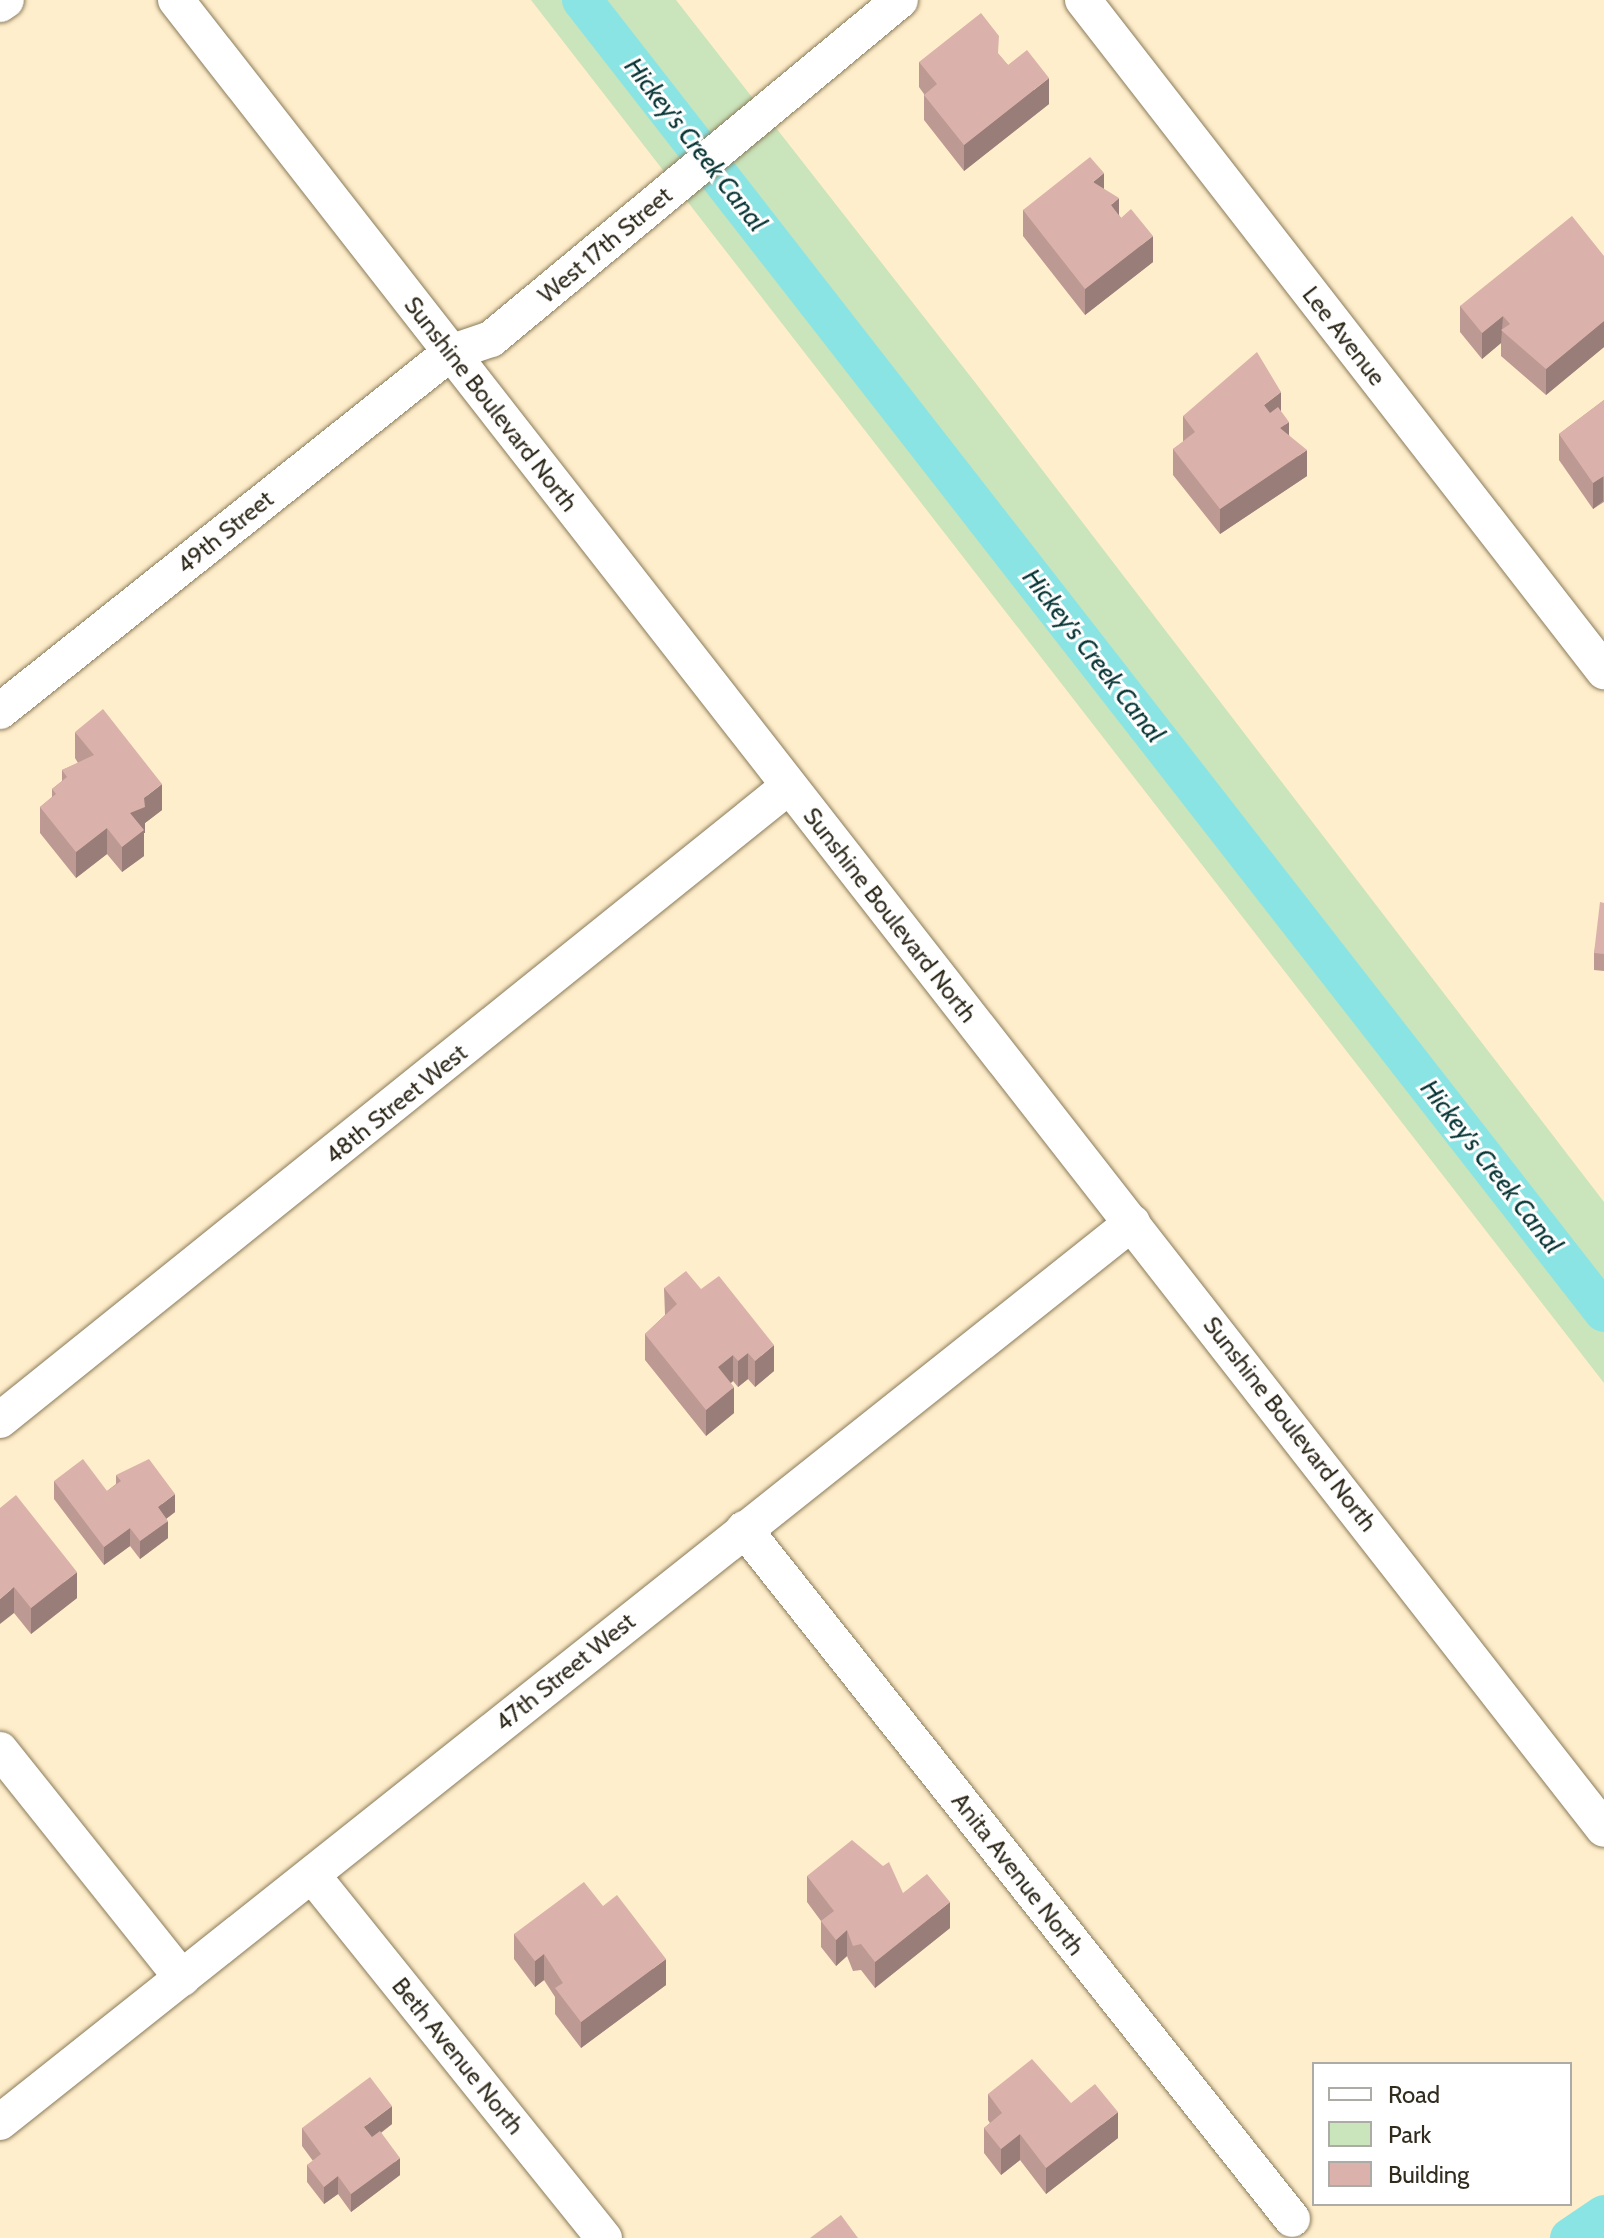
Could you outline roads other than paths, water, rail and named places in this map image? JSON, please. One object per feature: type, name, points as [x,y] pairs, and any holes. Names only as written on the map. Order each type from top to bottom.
[{"type":"street","points":[[0,4],[6,0]]},
{"type":"street","name":"Sunshine Boulevard North","points":[[176,0],[1604,1829]]},
{"type":"street","name":"West 17th Street","points":[[450,353],[491,339],[900,0]]},
{"type":"street","name":"Lee Avenue","points":[[1083,0],[1604,671]]},
{"type":"street","name":"49th Street","points":[[0,711],[450,353]]},
{"type":"street","name":"48th Street West","points":[[0,1420],[789,786]]},
{"type":"street","name":"47th Street West","points":[[0,2122],[1132,1223]]},
{"type":"street","name":"Anita Avenue North","points":[[744,1529],[1292,2219]]},
{"type":"street","points":[[0,1750],[182,1978]]},
{"type":"street","name":"Beth Avenue North","points":[[312,1875],[604,2238]]},
{"type":"waterway","name":"Hickey's Creek Canal","points":[[582,0],[1604,1312]]},
{"type":"waterway","points":[[1570,2238],[1604,2215]]}]
